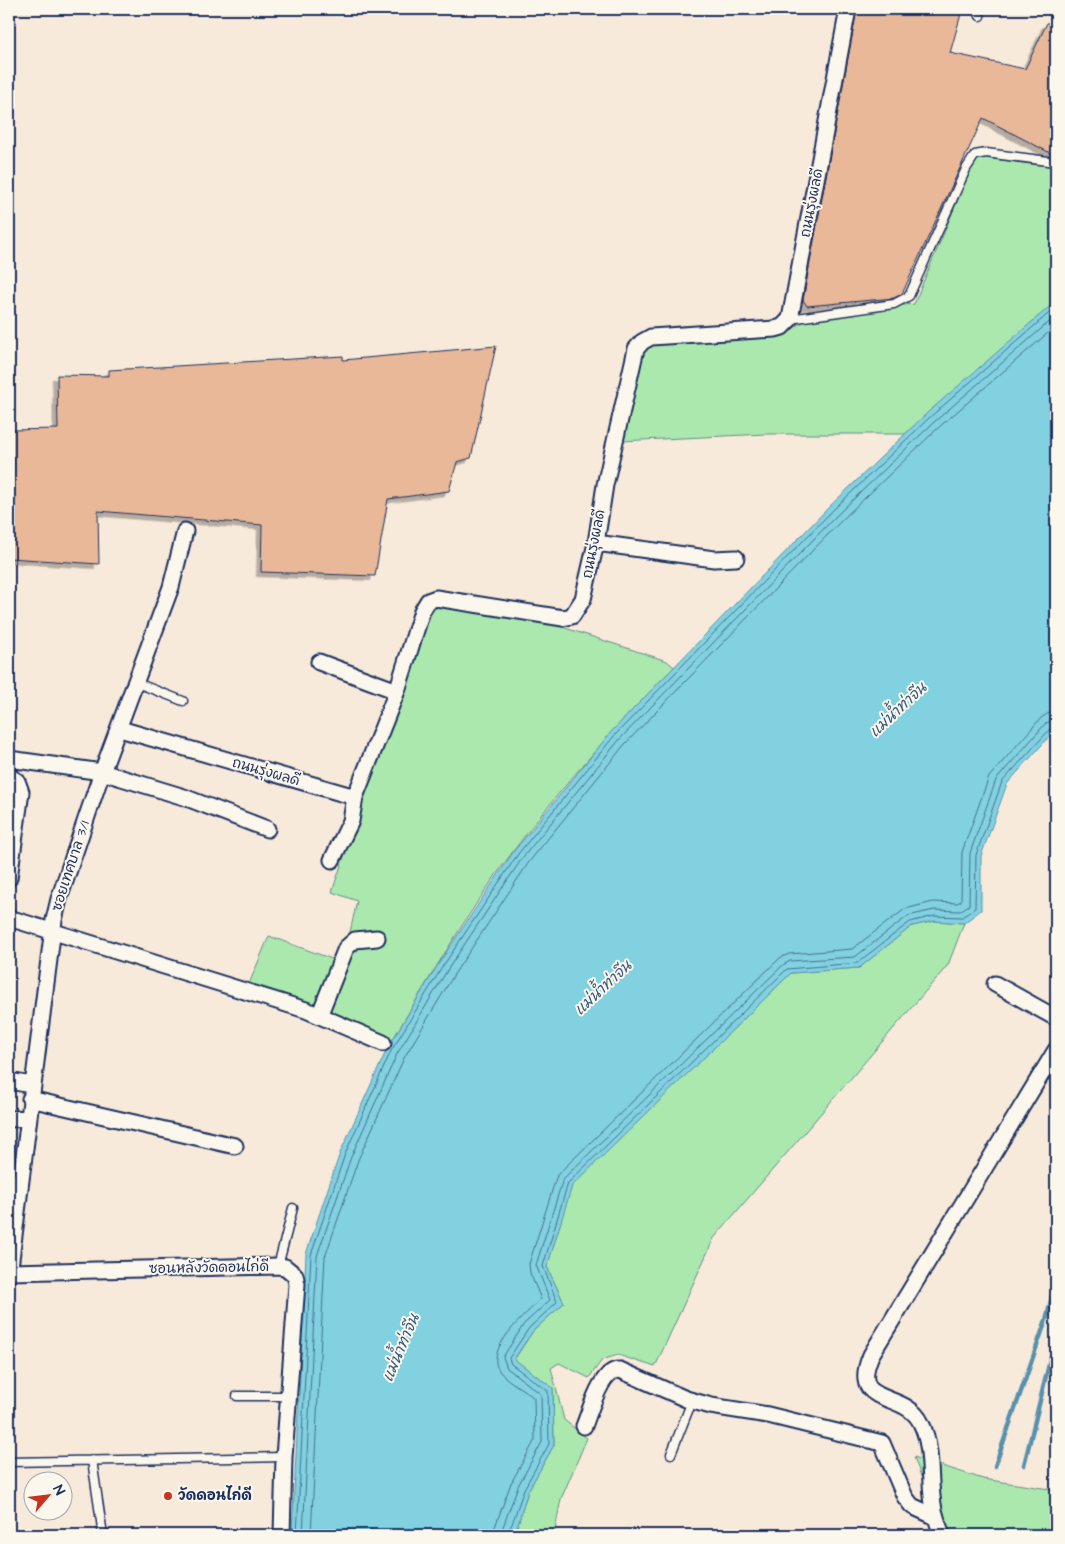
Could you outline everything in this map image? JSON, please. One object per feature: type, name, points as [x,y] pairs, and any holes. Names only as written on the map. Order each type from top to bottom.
[{"type":"street","name":"ถนนรุ่งผลดี","points":[[120,730],[355,797],[398,691],[422,611],[428,601],[436,598],[568,617],[582,604],[596,543],[604,485],[634,354],[642,342],[656,336],[774,329],[782,327],[790,319],[848,9]]},
{"type":"street","name":"ซอยเทศบาล 3/1","points":[[9,1274],[15,1179],[28,1118],[53,930],[59,899],[102,772],[120,730],[171,588],[185,531]]},
{"type":"street","points":[[596,543],[714,559],[736,558]]},
{"type":"street","points":[[319,662],[398,691]]},
{"type":"street","points":[[9,759],[102,772],[184,797],[267,829]]},
{"type":"street","points":[[9,776],[17,781],[21,792],[9,878]]},
{"type":"street","points":[[332,860],[351,821],[355,797]]},
{"type":"street","points":[[9,918],[53,930],[319,1016],[383,1042]]},
{"type":"street","points":[[319,1016],[346,948],[355,940],[377,938]]},
{"type":"street","points":[[995,984],[1056,1018]]},
{"type":"street","points":[[942,1535],[936,1517],[928,1448],[920,1422],[912,1412],[869,1389],[864,1378],[865,1368],[870,1355],[1056,1050]]},
{"type":"street","points":[[9,1081],[31,1092],[235,1146]]},
{"type":"street","points":[[9,1119],[28,1118]]},
{"type":"street","name":"ซอนหลังวัดดอนไก่ดี","points":[[9,1274],[278,1266],[289,1270],[295,1275],[297,1284],[284,1457],[282,1535]]},
{"type":"street","points":[[584,1426],[600,1385],[614,1370],[623,1371],[692,1401],[768,1415],[882,1442],[905,1497],[912,1506],[936,1517]]},
{"type":"lane","points":[[790,319],[894,304],[909,296],[962,178],[975,155],[986,153],[1056,162]]},
{"type":"lane","points":[[137,683],[183,701]]},
{"type":"lane","points":[[278,1266],[293,1208]]},
{"type":"lane","points":[[237,1396],[289,1396]]},
{"type":"lane","points":[[671,1454],[692,1401]]},
{"type":"lane","points":[[9,1462],[284,1457]]},
{"type":"lane","points":[[92,1460],[103,1535]]},
{"type":"green space","points":[[976,157],[1056,167],[1056,301],[905,434],[765,434],[621,441],[637,355],[652,341],[786,333],[803,322],[806,315],[914,304]]},
{"type":"green space","points":[[438,606],[495,612],[562,627],[667,661],[674,667],[591,756],[514,850],[432,973],[387,1049],[332,1014],[249,984],[269,936],[343,963],[357,901],[332,892],[425,617]]},
{"type":"green space","points":[[935,921],[964,923],[948,965],[714,1238],[655,1367],[618,1355],[602,1360],[589,1378],[559,1363],[551,1368],[564,1420],[587,1438],[561,1499],[554,1535],[509,1535],[517,1527],[528,1491],[554,1445],[553,1388],[514,1360],[533,1331],[564,1303],[547,1267],[571,1186],[791,973],[859,968],[912,926]]},
{"type":"green space","points":[[914,1457],[983,1479],[1056,1490],[1056,1535],[942,1535]]},
{"type":"water","name":"แม่น้ำท่าจีน","points":[[1056,301],[1056,729],[1007,784],[981,856],[981,910],[964,923],[935,921],[912,926],[859,968],[791,973],[572,1186],[547,1267],[564,1303],[533,1331],[514,1359],[553,1388],[554,1445],[528,1491],[517,1527],[509,1535],[292,1535],[306,1254],[340,1153],[387,1049],[439,963],[514,851],[611,732],[830,506],[926,414]]},
{"type":"building","points":[[857,9],[958,9],[961,14],[950,53],[1025,69],[1047,23],[1056,22],[1056,156],[983,118],[902,294],[894,298],[807,306],[803,300]]},
{"type":"building","points":[[496,346],[471,458],[457,462],[449,491],[388,499],[375,576],[261,572],[262,525],[98,511],[99,564],[9,558],[9,430],[58,429],[57,375],[109,376],[109,370],[343,356],[343,360]]},
{"type":"waterway","points":[[995,1466],[1047,1317],[1056,1280]]},
{"type":"waterway","points":[[1024,1465],[1056,1336]]},
{"type":"place","name":"วัดดอนไก่ดี","points":[[168,1496]]}]
